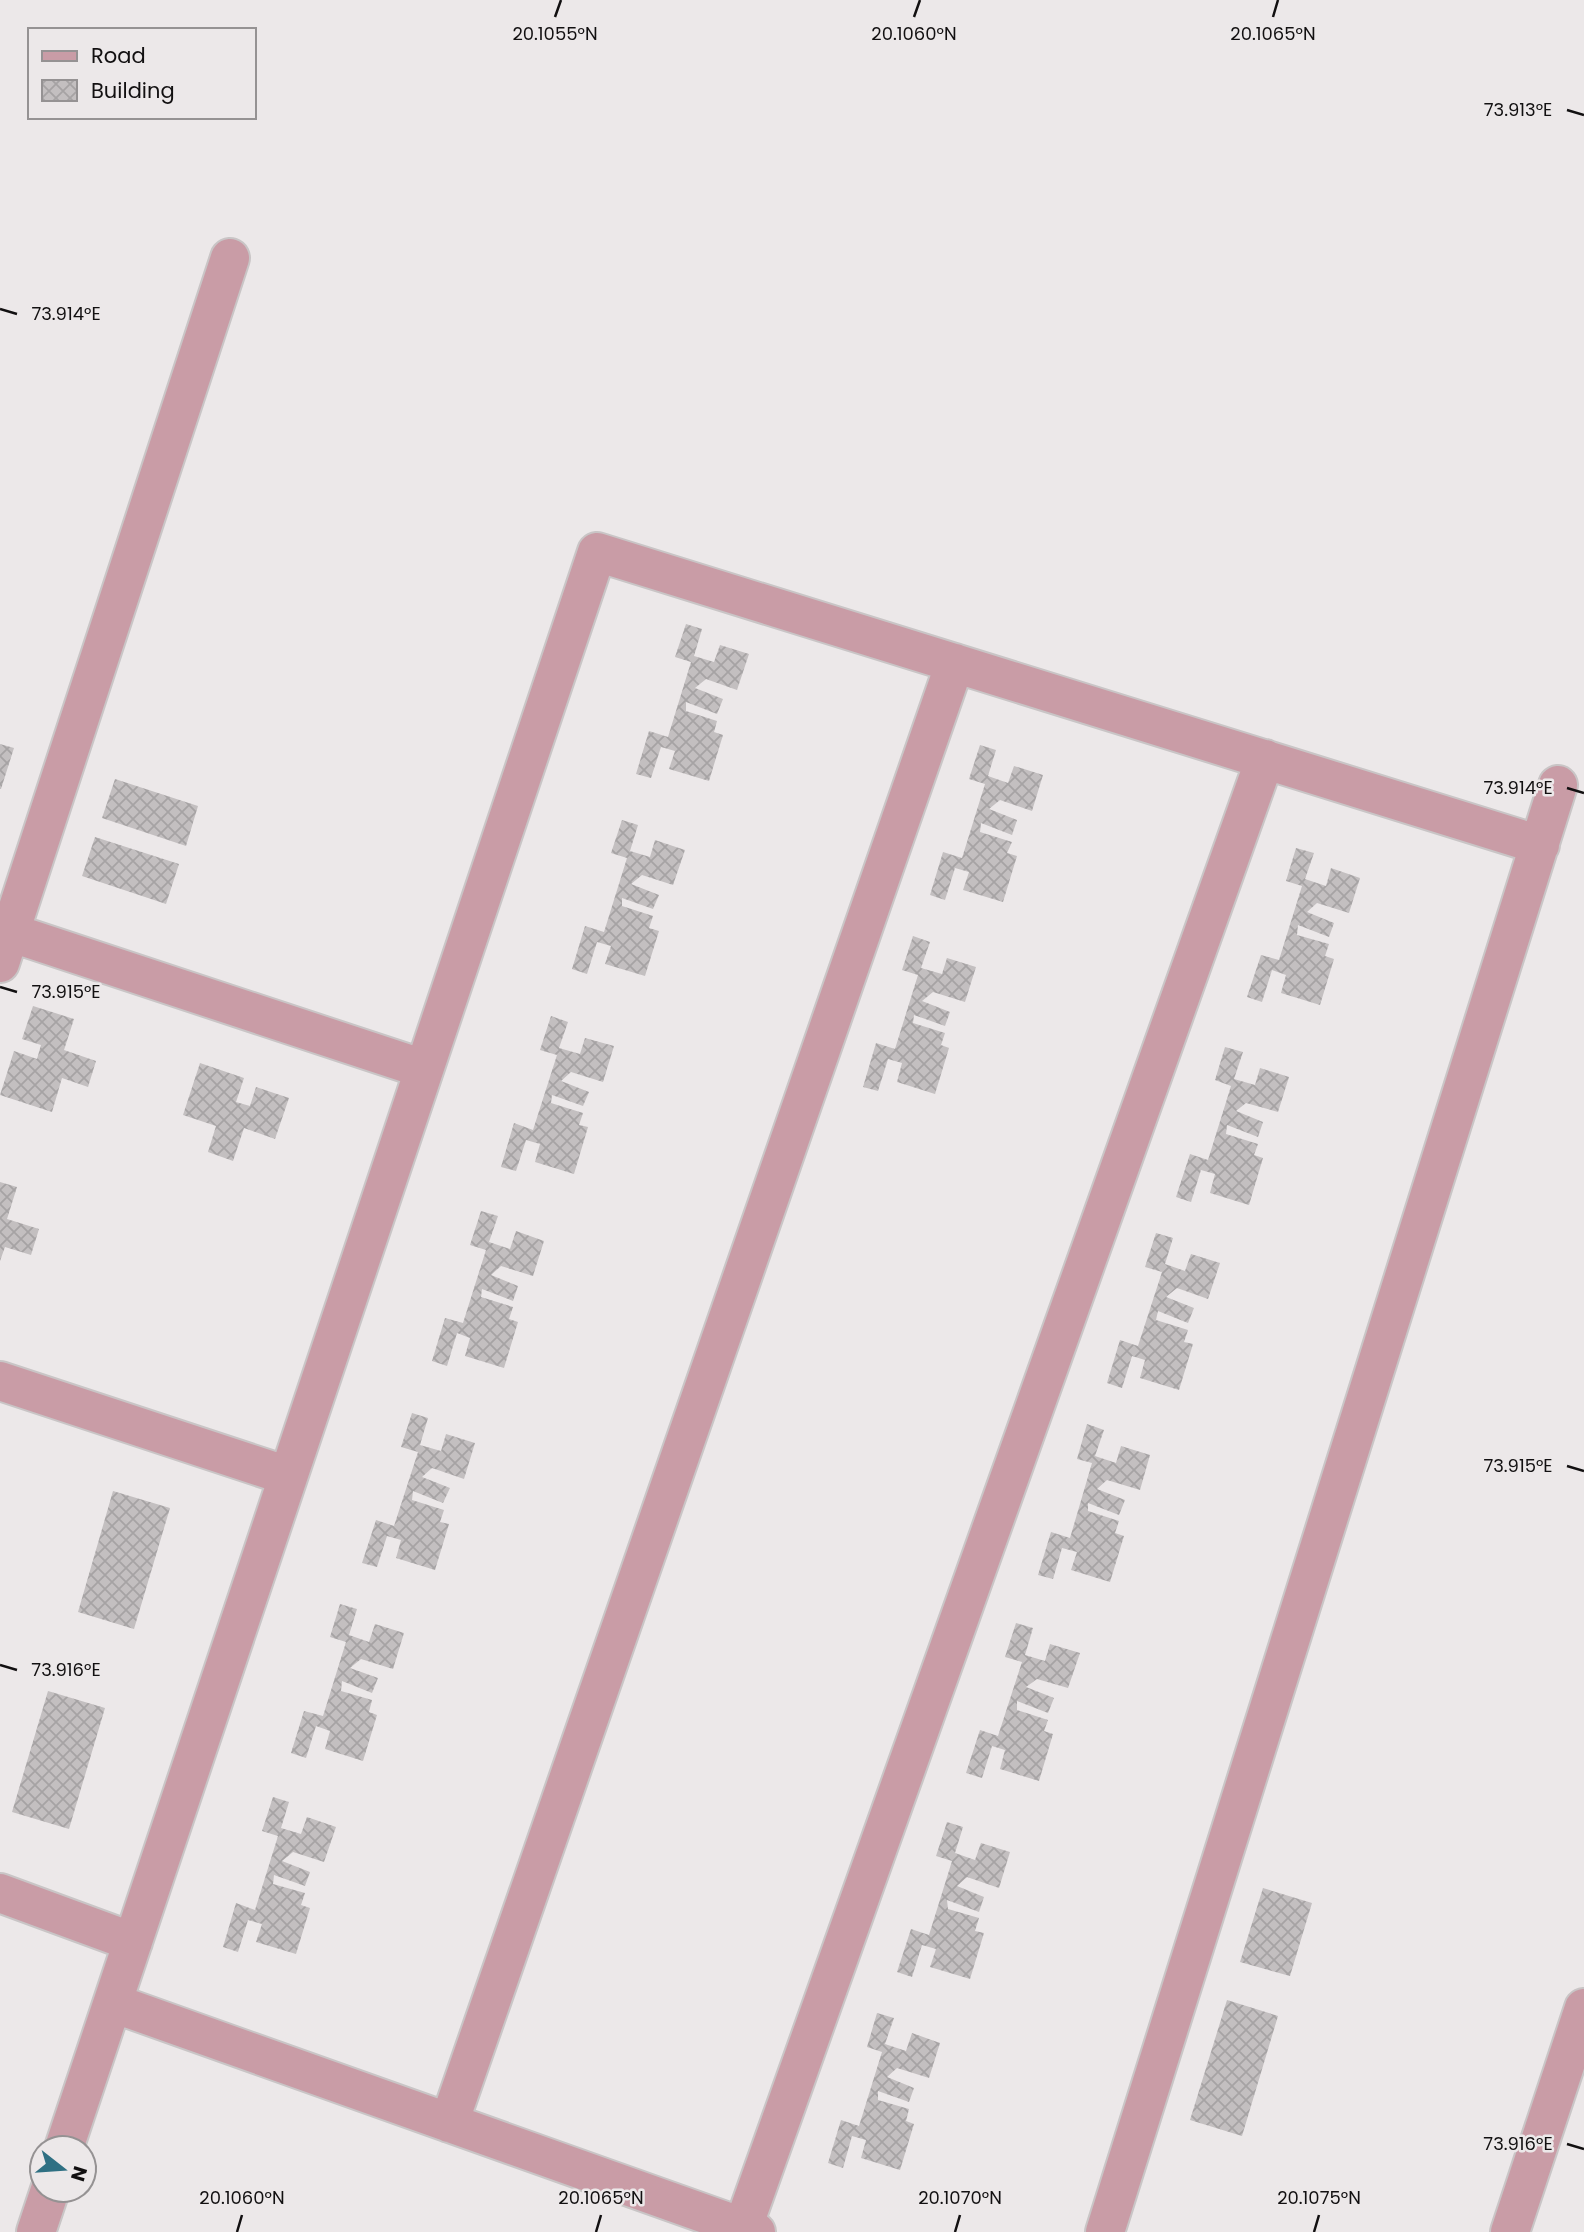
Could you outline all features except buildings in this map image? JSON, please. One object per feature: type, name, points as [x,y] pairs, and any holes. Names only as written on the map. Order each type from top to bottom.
[{"type":"street","points":[[230,258],[3,941],[424,1069]]},
{"type":"street","points":[[69,2134],[597,552],[1540,845]]},
{"type":"street","points":[[449,2123],[955,663]]},
{"type":"street","points":[[113,2003],[749,2230],[1265,759]]},
{"type":"street","points":[[1105,2232],[1558,785]]},
{"type":"street","points":[[0,1381],[288,1476]]},
{"type":"street","points":[[0,1893],[133,1942]]},
{"type":"street","points":[[1510,2232],[1577,2052],[1584,2008]]},
{"type":"street","points":[[36,2232],[45,2204]]}]
